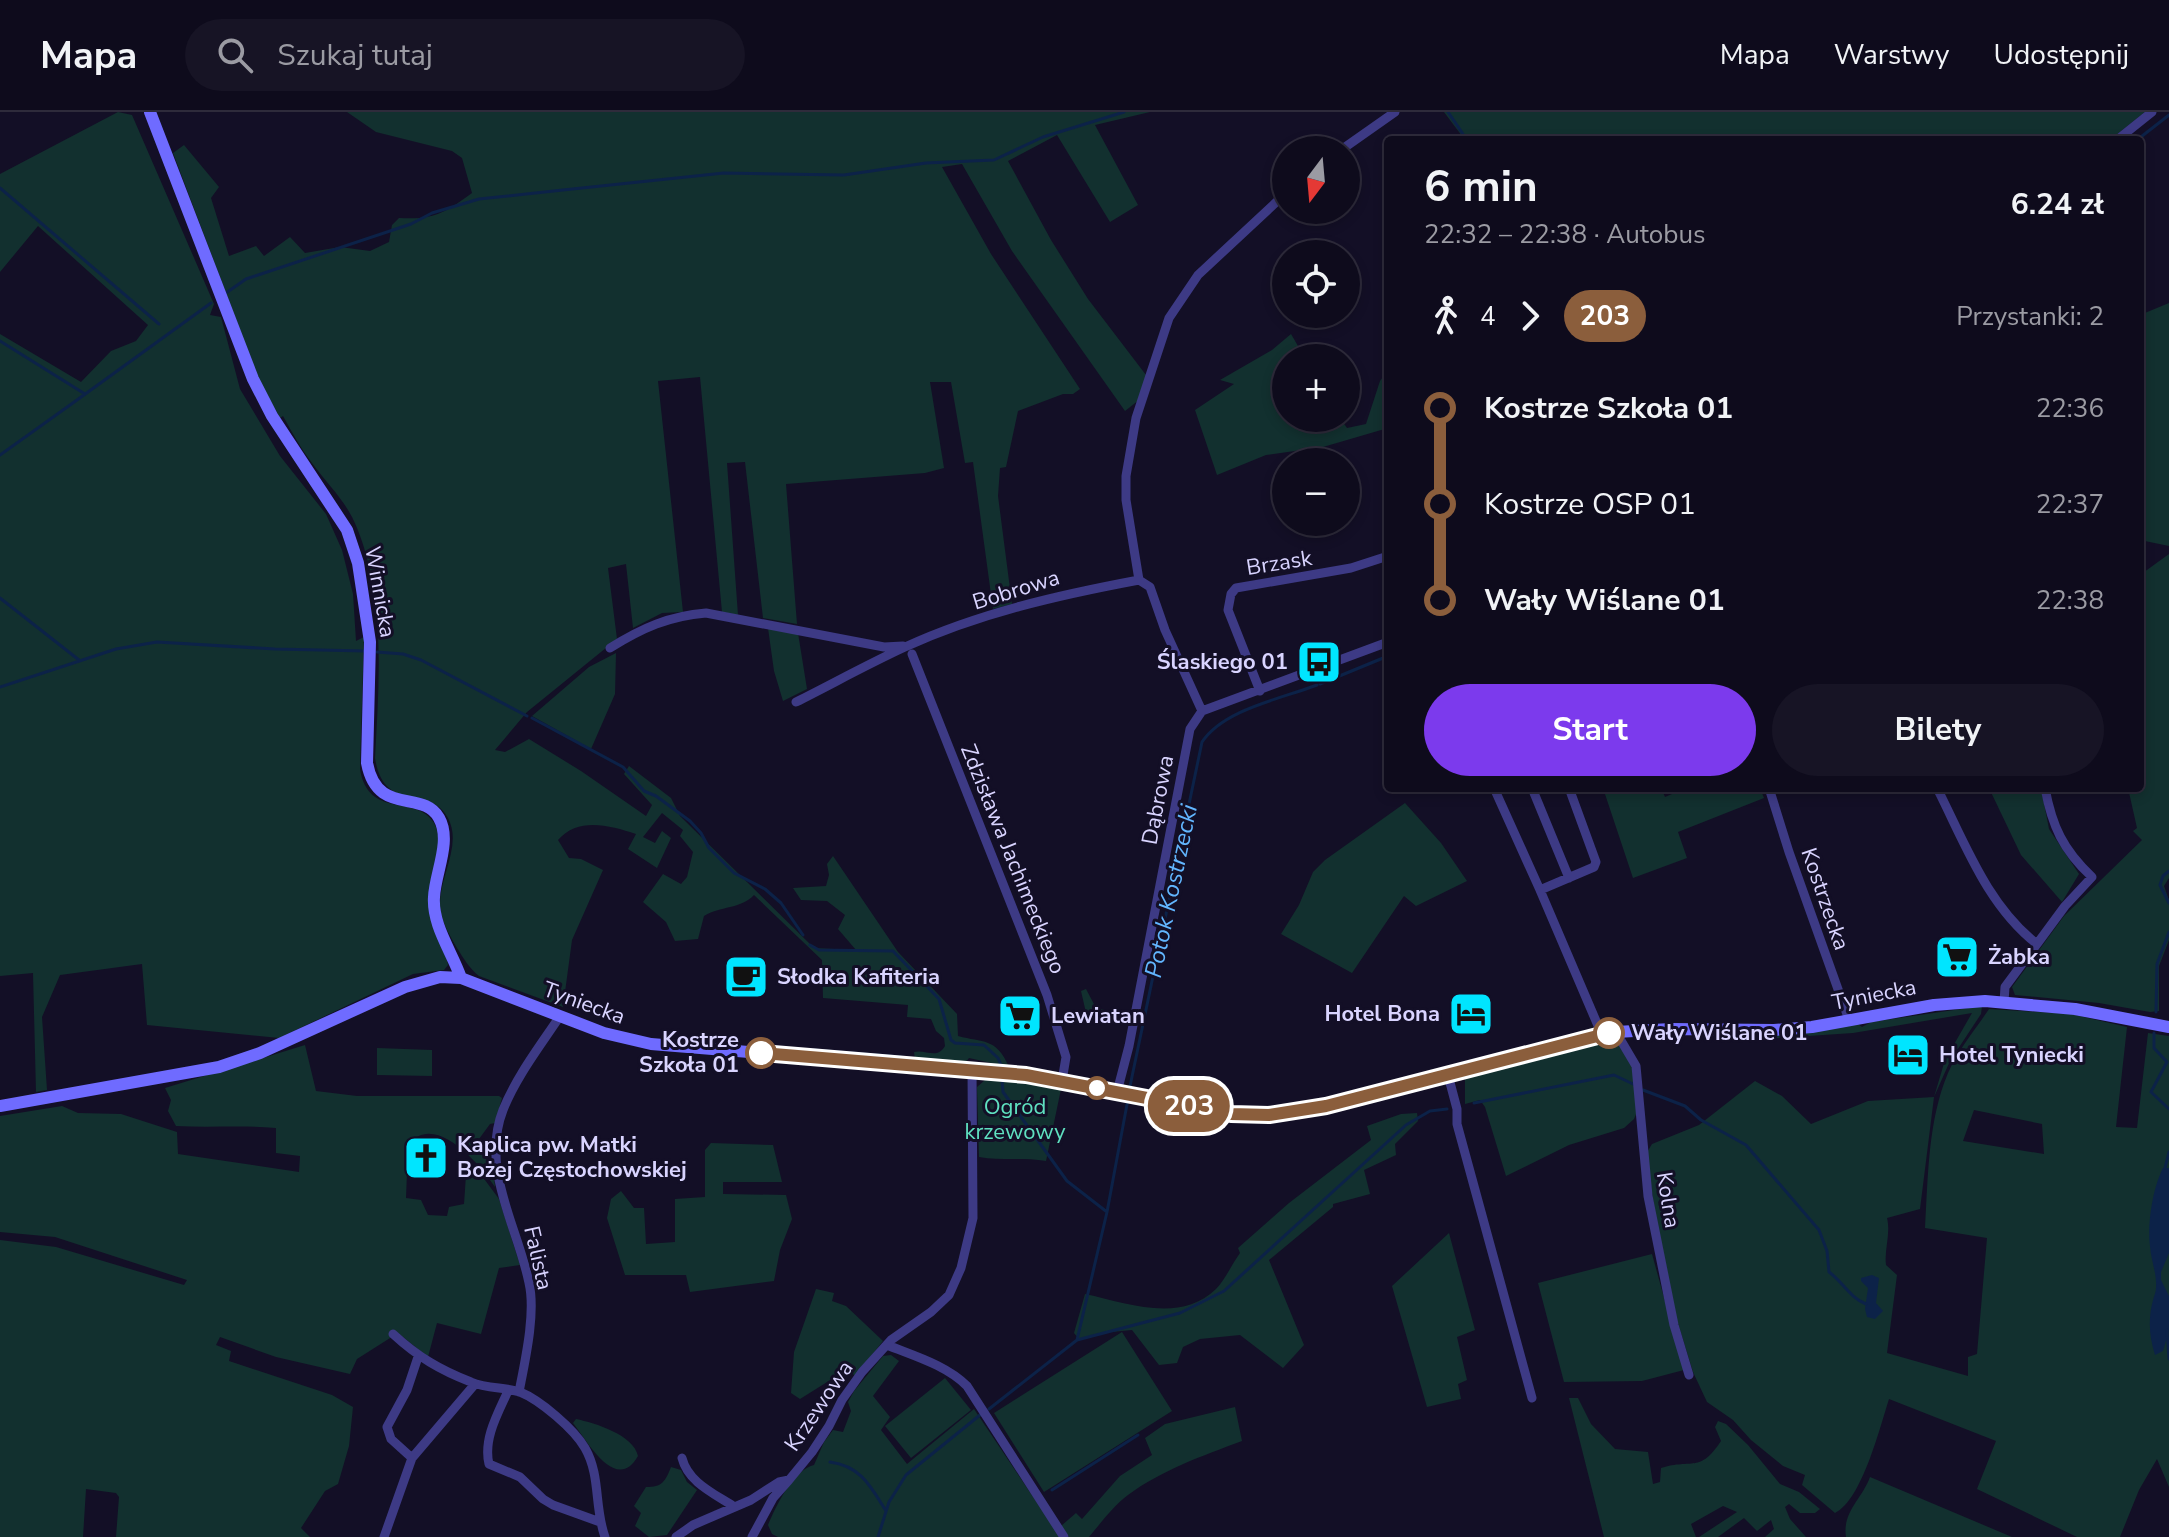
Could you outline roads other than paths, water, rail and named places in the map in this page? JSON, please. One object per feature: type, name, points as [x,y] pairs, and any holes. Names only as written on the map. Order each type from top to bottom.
[{"type":"street","name":"Winnicka","points":[[150,112],[253,379],[272,416],[347,530],[358,563],[370,642],[367,763],[370,779],[382,793],[438,814],[444,838],[435,887],[434,916],[461,978]]},
{"type":"street","points":[[1360,137],[1395,112]]},
{"type":"street","points":[[2122,136],[2152,112]]},
{"type":"street","points":[[1272,206],[1198,275],[1169,318],[1136,418],[1126,476],[1126,500],[1139,580],[1150,587],[1165,630],[1202,711],[1384,644]]},
{"type":"street","name":"Brzask","points":[[1260,691],[1228,610],[1231,594],[1236,588],[1351,568],[1384,557]]},
{"type":"street","name":"Bobrowa","points":[[796,702],[909,650],[1022,605],[1061,594],[1139,580]]},
{"type":"street","name":"Bobrowa","points":[[610,648],[653,623],[687,614],[706,613],[909,650]]},
{"type":"street","name":"Zdzisława Jachimeckiego","points":[[909,650],[1034,957],[1062,1042],[1066,1063],[1062,1081]]},
{"type":"street","name":"Dąbrowa","points":[[1127,1094],[1129,1046],[1190,729],[1202,711]]},
{"type":"street","points":[[1496,792],[1602,1035]]},
{"type":"street","points":[[1534,792],[1569,878]]},
{"type":"street","points":[[1540,890],[1585,873],[1596,862],[1570,792]]},
{"type":"street","name":"Kostrzecka","points":[[1770,792],[1849,1020]]},
{"type":"street","points":[[1939,792],[1988,890],[2008,917],[2037,944]]},
{"type":"street","points":[[2004,1002],[2005,987],[2065,906],[2092,877],[2078,864],[2057,833],[2046,792]]},
{"type":"street","name":"Tyniecka","points":[[0,1106],[177,1077],[219,1067],[260,1053],[405,987],[440,977],[461,978],[623,1039],[651,1044],[972,1070],[1062,1081],[1231,1114],[1269,1115],[1326,1106],[1616,1032],[1774,1030],[1970,1001],[2075,1009],[2169,1027]]},
{"type":"street","name":"Falista","points":[[560,1016],[503,1111],[496,1146],[503,1196],[530,1286],[527,1351],[513,1391],[491,1429],[487,1457],[489,1464],[520,1477],[553,1505],[600,1522]]},
{"type":"street","name":"Kolna","points":[[1616,1032],[1636,1066],[1648,1196],[1674,1325],[1689,1375]]},
{"type":"street","name":"Krzewowa","points":[[676,1537],[693,1525],[789,1480],[812,1452],[862,1372],[887,1345],[949,1295],[961,1268],[973,1218],[972,1070]]},
{"type":"street","points":[[1448,1075],[1457,1109],[1457,1124],[1532,1398]]},
{"type":"street","points":[[393,1334],[418,1357],[475,1384],[513,1391],[566,1424],[584,1446],[597,1474],[596,1504],[605,1537]]},
{"type":"street","points":[[887,1345],[958,1377],[985,1412],[1064,1537]]},
{"type":"street","points":[[412,1458],[391,1439],[387,1427],[407,1390],[418,1357]]},
{"type":"street","points":[[384,1537],[412,1458],[475,1384]]},
{"type":"street","points":[[682,1458],[686,1471],[695,1481],[733,1506]]},
{"type":"street","points":[[752,1537],[773,1498],[789,1480]]},
{"type":"water","points":[[2163,1168],[2169,1168],[2169,1253],[2161,1280],[2169,1296],[2169,1330],[2163,1351],[2155,1355],[2150,1321],[2156,1283],[2149,1227],[2154,1195]]},
{"type":"water","points":[[1872,1275],[1879,1278],[1876,1303],[1883,1311],[1875,1319],[1867,1317],[1868,1288],[1861,1281],[1861,1278]]},
{"type":"waterway","points":[[226,293],[246,279],[479,199],[724,173],[844,175],[926,163],[994,160],[1043,137],[1124,112]]},
{"type":"waterway","points":[[1448,112],[1464,136]]},
{"type":"waterway","name":"Potok Kostrzecki","points":[[2142,136],[2169,115]]},
{"type":"waterway","points":[[0,188],[159,324]]},
{"type":"waterway","points":[[77,400],[211,303]]},
{"type":"waterway","points":[[0,341],[85,394]]},
{"type":"waterway","points":[[0,455],[77,400]]},
{"type":"waterway","points":[[0,598],[79,660]]},
{"type":"waterway","points":[[0,687],[116,649],[157,642],[365,651]]},
{"type":"waterway","points":[[377,652],[403,654],[421,660],[527,716]]},
{"type":"waterway","name":"Potok Kostrzecki","points":[[1320,684],[1384,658]]},
{"type":"waterway","name":"Potok Kostrzecki","points":[[1129,1091],[1202,742],[1224,721],[1239,713],[1317,685]]},
{"type":"waterway","points":[[532,718],[623,767],[644,791],[690,821],[709,848],[734,873],[765,889],[781,903],[803,935]]},
{"type":"waterway","points":[[2169,871],[2160,885],[2169,903]]},
{"type":"waterway","points":[[2156,1012],[2157,964],[2169,932]]},
{"type":"waterway","points":[[810,945],[819,950],[893,951],[939,999],[951,1040],[984,1045],[1001,1065]]},
{"type":"waterway","points":[[2154,1033],[2154,1048],[2167,1062],[2151,1092],[2169,1109]]},
{"type":"waterway","points":[[814,1050],[901,1057]]},
{"type":"waterway","points":[[1474,1103],[1614,1075],[1633,1084]]},
{"type":"waterway","points":[[1002,1080],[1003,1092],[1067,1181],[1107,1212]]},
{"type":"waterway","points":[[1643,1090],[1685,1106],[1701,1120],[1746,1145],[1819,1230],[1827,1251],[1829,1272],[1866,1304]]},
{"type":"waterway","name":"Potok Kostrzecki","points":[[989,1409],[1077,1340],[1107,1212],[1128,1099]]},
{"type":"waterway","points":[[1077,1340],[1180,1313],[1224,1291],[1406,1125],[1430,1111],[1447,1109]]},
{"type":"waterway","points":[[2165,1168],[2169,1152]]},
{"type":"waterway","points":[[2167,1330],[2169,1359]]},
{"type":"waterway","name":"Potok Kostrzecki","points":[[878,1537],[889,1502],[906,1475],[980,1415]]},
{"type":"waterway","points":[[1052,1490],[1138,1435]]},
{"type":"waterway","points":[[830,1462],[857,1473],[870,1486],[886,1511]]},
{"type":"place","name":"Ślaskiego 01","points":[[1319,662]]},
{"type":"place","name":"Żabka","points":[[1957,957]]},
{"type":"place","name":"Słodka Kafiteria","points":[[746,977]]},
{"type":"place","name":"Hotel Bona","points":[[1471,1014]]},
{"type":"place","name":"Lewiatan","points":[[1020,1016]]},
{"type":"place","name":"Wały Wiślane 01","points":[[1609,1033]]},
{"type":"place","name":"Kostrze Szkoła 01","points":[[761,1053]]},
{"type":"place","name":"Hotel Tyniecki","points":[[1908,1055]]},
{"type":"place","name":"Kaplica pw. Matki Bożej Częstochowskiej","points":[[426,1158]]},
{"type":"park label","name":"Ogród krzewowy","points":[[1015,1120]]}]
